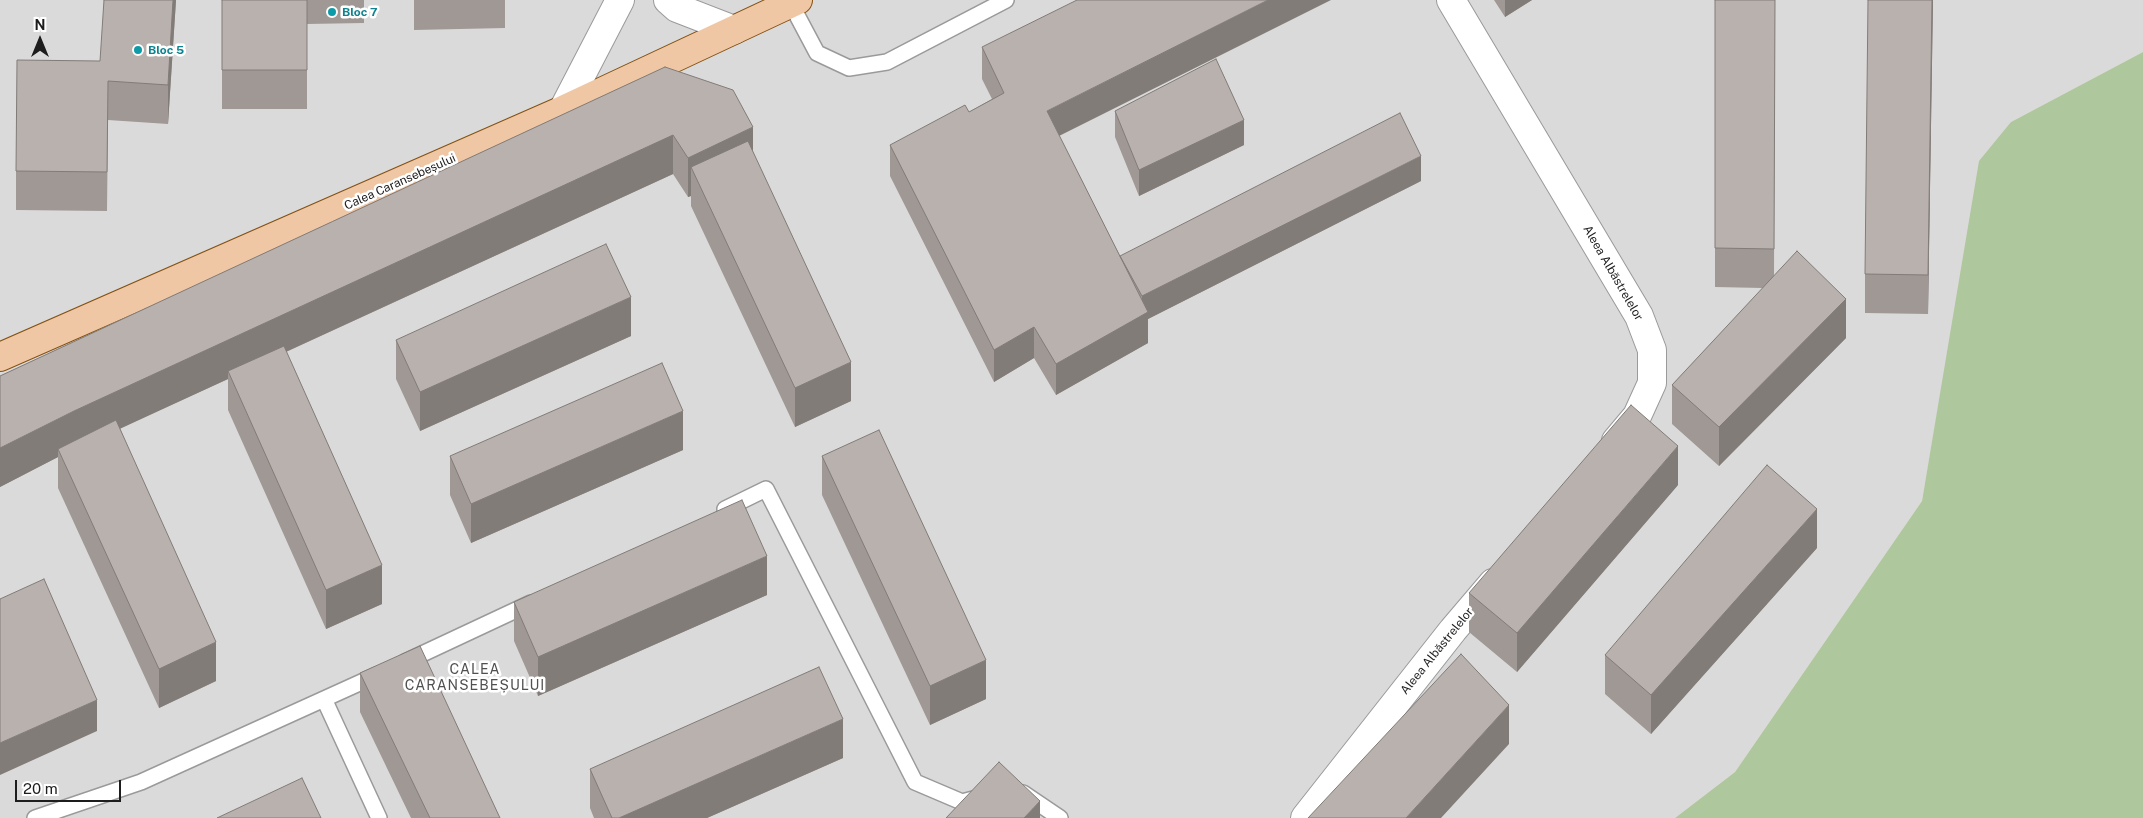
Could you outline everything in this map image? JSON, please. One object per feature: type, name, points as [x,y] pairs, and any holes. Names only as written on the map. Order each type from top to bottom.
[{"type":"main road","name":"Calea Caransebeșului","points":[[0,357],[563,110],[794,2]]},
{"type":"street","points":[[563,110],[620,0]]},
{"type":"street","points":[[668,0],[684,12],[734,30]]},
{"type":"street","name":"Aleea Albăstrelelor","points":[[1451,0],[1639,316],[1652,350],[1652,383],[1637,416],[1599,460]]},
{"type":"street","name":"Aleea Albăstrelelor","points":[[1305,818],[1453,630],[1510,564]]},
{"type":"lane","points":[[794,2],[817,53],[849,68],[887,62],[1006,0]]},
{"type":"lane","points":[[714,515],[766,489],[915,782],[962,802],[1014,787],[1060,818]]},
{"type":"lane","points":[[35,818],[141,782],[548,595]]},
{"type":"lane","points":[[324,699],[379,818]]},
{"type":"shaded area","points":[[0,0],[2143,0],[2143,52],[2011,122],[1947,356],[1922,501],[1735,772],[1675,818],[0,818]]},
{"type":"green space","points":[[2143,52],[2143,818],[1675,818],[1735,772],[1922,501],[1979,161],[2011,122]]},
{"type":"building","points":[[104,0],[173,0],[168,85],[108,81],[107,172],[16,171],[17,60],[100,61]]},
{"type":"building","points":[[222,0],[307,0],[307,70],[222,70]]},
{"type":"building","points":[[1077,0],[1268,0],[1047,111],[1148,312],[1056,364],[1034,327],[994,350],[890,145],[965,105],[969,112],[1004,93],[982,47]]},
{"type":"building","points":[[1715,0],[1775,0],[1774,249],[1715,248]]},
{"type":"building","points":[[1868,0],[1932,0],[1928,275],[1865,274]]},
{"type":"building","points":[[1216,59],[1244,120],[1139,170],[1115,111]]},
{"type":"building","points":[[665,67],[733,90],[753,127],[688,158],[673,135],[74,411],[0,448],[0,376]]},
{"type":"building","points":[[1400,113],[1421,156],[1142,296],[1120,256]]},
{"type":"building","points":[[748,141],[851,362],[795,388],[691,167]]},
{"type":"building","points":[[606,244],[631,297],[420,392],[396,340]]},
{"type":"building","points":[[1797,251],[1846,299],[1719,427],[1672,385]]},
{"type":"building","points":[[284,346],[382,565],[326,590],[228,371]]},
{"type":"building","points":[[662,363],[683,411],[471,504],[450,456]]},
{"type":"building","points":[[1631,405],[1678,446],[1517,633],[1469,593]]},
{"type":"building","points":[[116,420],[216,642],[159,669],[58,449]]},
{"type":"building","points":[[879,430],[986,660],[930,686],[822,456]]},
{"type":"building","points":[[1767,465],[1817,509],[1651,695],[1605,655]]},
{"type":"building","points":[[742,500],[767,556],[538,657],[514,602]]},
{"type":"building","points":[[44,579],[97,700],[0,743],[0,599]]},
{"type":"building","points":[[420,646],[500,818],[430,818],[360,673]]},
{"type":"building","points":[[1461,654],[1509,705],[1406,818],[1308,818]]},
{"type":"building","points":[[819,667],[843,719],[619,818],[612,818],[590,769]]},
{"type":"building","points":[[999,762],[1040,801],[1024,818],[946,818]]},
{"type":"building","points":[[302,778],[321,818],[217,818]]},
{"type":"place","name":"Bloc 7","points":[[332,12]]},
{"type":"place","name":"Bloc 5","points":[[138,50]]},
{"type":"district","name":"CALEA CARANSEBEȘULUI","points":[[475,678]]}]
